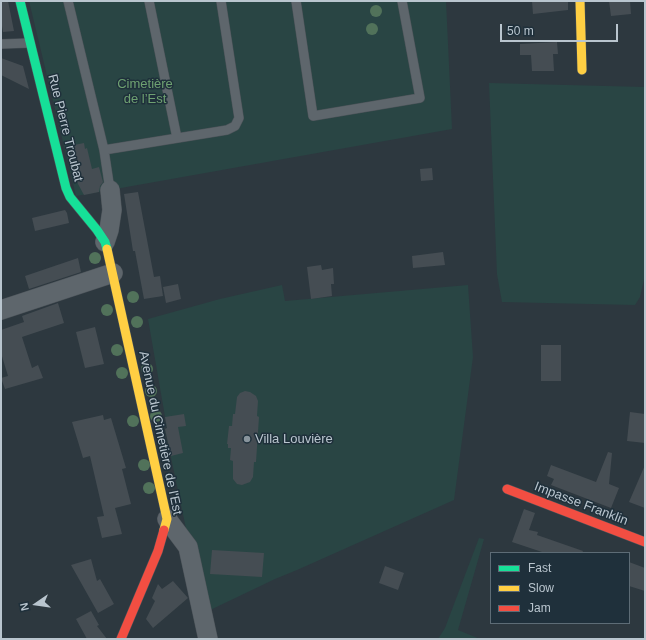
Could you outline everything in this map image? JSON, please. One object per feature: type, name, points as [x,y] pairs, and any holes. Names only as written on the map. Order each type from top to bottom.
[{"type":"street","name":"Rue Pierre Troubat","points":[[20,1],[66,188],[70,197],[105,242],[114,273]]},
{"type":"street","points":[[580,1],[582,70]]},
{"type":"street","points":[[105,242],[109,230],[112,210],[110,190]]},
{"type":"street","points":[[1,310],[114,273]]},
{"type":"street","name":"Avenue du Cimetière de l'Est","points":[[114,273],[167,519],[158,551],[120,639]]},
{"type":"street","name":"Impasse Franklin","points":[[507,490],[645,542]]},
{"type":"street","points":[[167,519],[188,547],[208,639]]},
{"type":"lane","points":[[68,1],[104,150],[110,190]]},
{"type":"lane","points":[[149,1],[176,138]]},
{"type":"lane","points":[[104,150],[227,130],[235,126],[239,118],[221,1]]},
{"type":"lane","points":[[296,1],[313,116],[420,98],[402,1]]},
{"type":"lane","points":[[1,44],[30,43]]},
{"type":"green space","name":"Cimetière de l’Est","points":[[29,1],[446,1],[452,129],[76,196]]},
{"type":"green space","points":[[489,83],[645,87],[645,275],[640,297],[635,305],[502,302],[497,274]]},
{"type":"green space","points":[[282,285],[285,301],[468,285],[473,357],[454,500],[275,579],[206,612],[188,538],[165,429],[167,428],[148,319],[220,299]]},
{"type":"green space","points":[[479,538],[484,539],[458,630],[480,639],[438,639],[445,628]]},
{"type":"building","points":[[1,1],[8,1],[14,31],[3,32],[1,20]]},
{"type":"building","points":[[532,1],[568,1],[568,10],[533,14]]},
{"type":"building","points":[[609,1],[630,1],[631,14],[611,16]]},
{"type":"building","points":[[557,42],[558,54],[553,54],[554,71],[532,71],[531,55],[520,55],[520,44]]},
{"type":"building","points":[[1,58],[23,66],[29,89],[1,75]]},
{"type":"building","points":[[84,143],[85,149],[87,148],[92,169],[99,167],[103,182],[100,186],[99,192],[84,195],[78,184],[69,146]]},
{"type":"building","points":[[432,168],[433,180],[421,181],[420,169]]},
{"type":"building","points":[[138,192],[154,277],[160,276],[163,296],[144,299],[135,251],[133,251],[124,194]]},
{"type":"building","points":[[65,210],[69,223],[35,231],[32,218]]},
{"type":"building","points":[[443,252],[445,265],[413,268],[412,256]]},
{"type":"building","points":[[78,258],[81,272],[29,289],[25,276]]},
{"type":"building","points":[[321,265],[322,270],[333,268],[334,284],[331,284],[332,296],[311,299],[307,267]]},
{"type":"building","points":[[178,284],[181,299],[166,303],[163,287]]},
{"type":"building","points":[[58,303],[64,323],[22,337],[32,368],[38,365],[43,378],[5,389],[1,378],[8,376],[1,353],[1,330],[24,322],[22,316]]},
{"type":"building","points":[[95,327],[104,364],[85,368],[76,332]]},
{"type":"building","points":[[541,345],[561,345],[561,381],[541,381]]},
{"type":"building","name":"Villa Louvière","points":[[245,391],[256,396],[258,401],[257,416],[259,417],[256,462],[254,462],[253,477],[250,482],[242,485],[237,484],[233,479],[233,461],[230,460],[231,448],[228,448],[227,444],[229,426],[232,426],[237,397],[240,393]]},
{"type":"building","points":[[630,412],[645,414],[645,443],[627,441]]},
{"type":"building","points":[[184,414],[186,426],[178,427],[183,453],[171,456],[165,429],[167,428],[165,417]]},
{"type":"building","points":[[103,415],[104,420],[111,418],[126,468],[122,469],[131,504],[115,508],[122,534],[102,538],[97,517],[104,516],[90,456],[83,458],[72,422]]},
{"type":"building","points":[[608,452],[612,453],[609,484],[619,488],[611,508],[551,485],[554,479],[547,476],[551,465],[596,482]]},
{"type":"building","points":[[645,465],[645,508],[629,502]]},
{"type":"building","points":[[524,509],[535,513],[529,530],[538,532],[537,535],[583,551],[542,552],[512,542]]},
{"type":"building","points":[[212,550],[264,553],[262,577],[210,574]]},
{"type":"building","points":[[91,559],[97,581],[100,579],[114,604],[98,613],[71,565]]},
{"type":"building","points":[[630,562],[645,568],[645,591],[630,586]]},
{"type":"building","points":[[385,566],[404,573],[398,590],[379,583]]},
{"type":"building","points":[[173,581],[188,598],[153,628],[146,619],[155,601],[152,598],[158,584],[162,589]]},
{"type":"building","points":[[91,611],[99,625],[97,626],[107,639],[87,639],[76,619]]},
{"type":"traffic: fast","points":[[20,1],[66,188],[70,197],[97,230],[105,242],[107,249]]},
{"type":"traffic: slow","points":[[580,1],[582,70]]},
{"type":"traffic: slow","points":[[107,249],[167,519],[164,530]]},
{"type":"traffic: jam","points":[[507,489],[645,542]]},
{"type":"traffic: jam","points":[[121,639],[158,551],[164,530]]},
{"type":"place","name":"Villa Louvière","points":[[247,439]]}]
